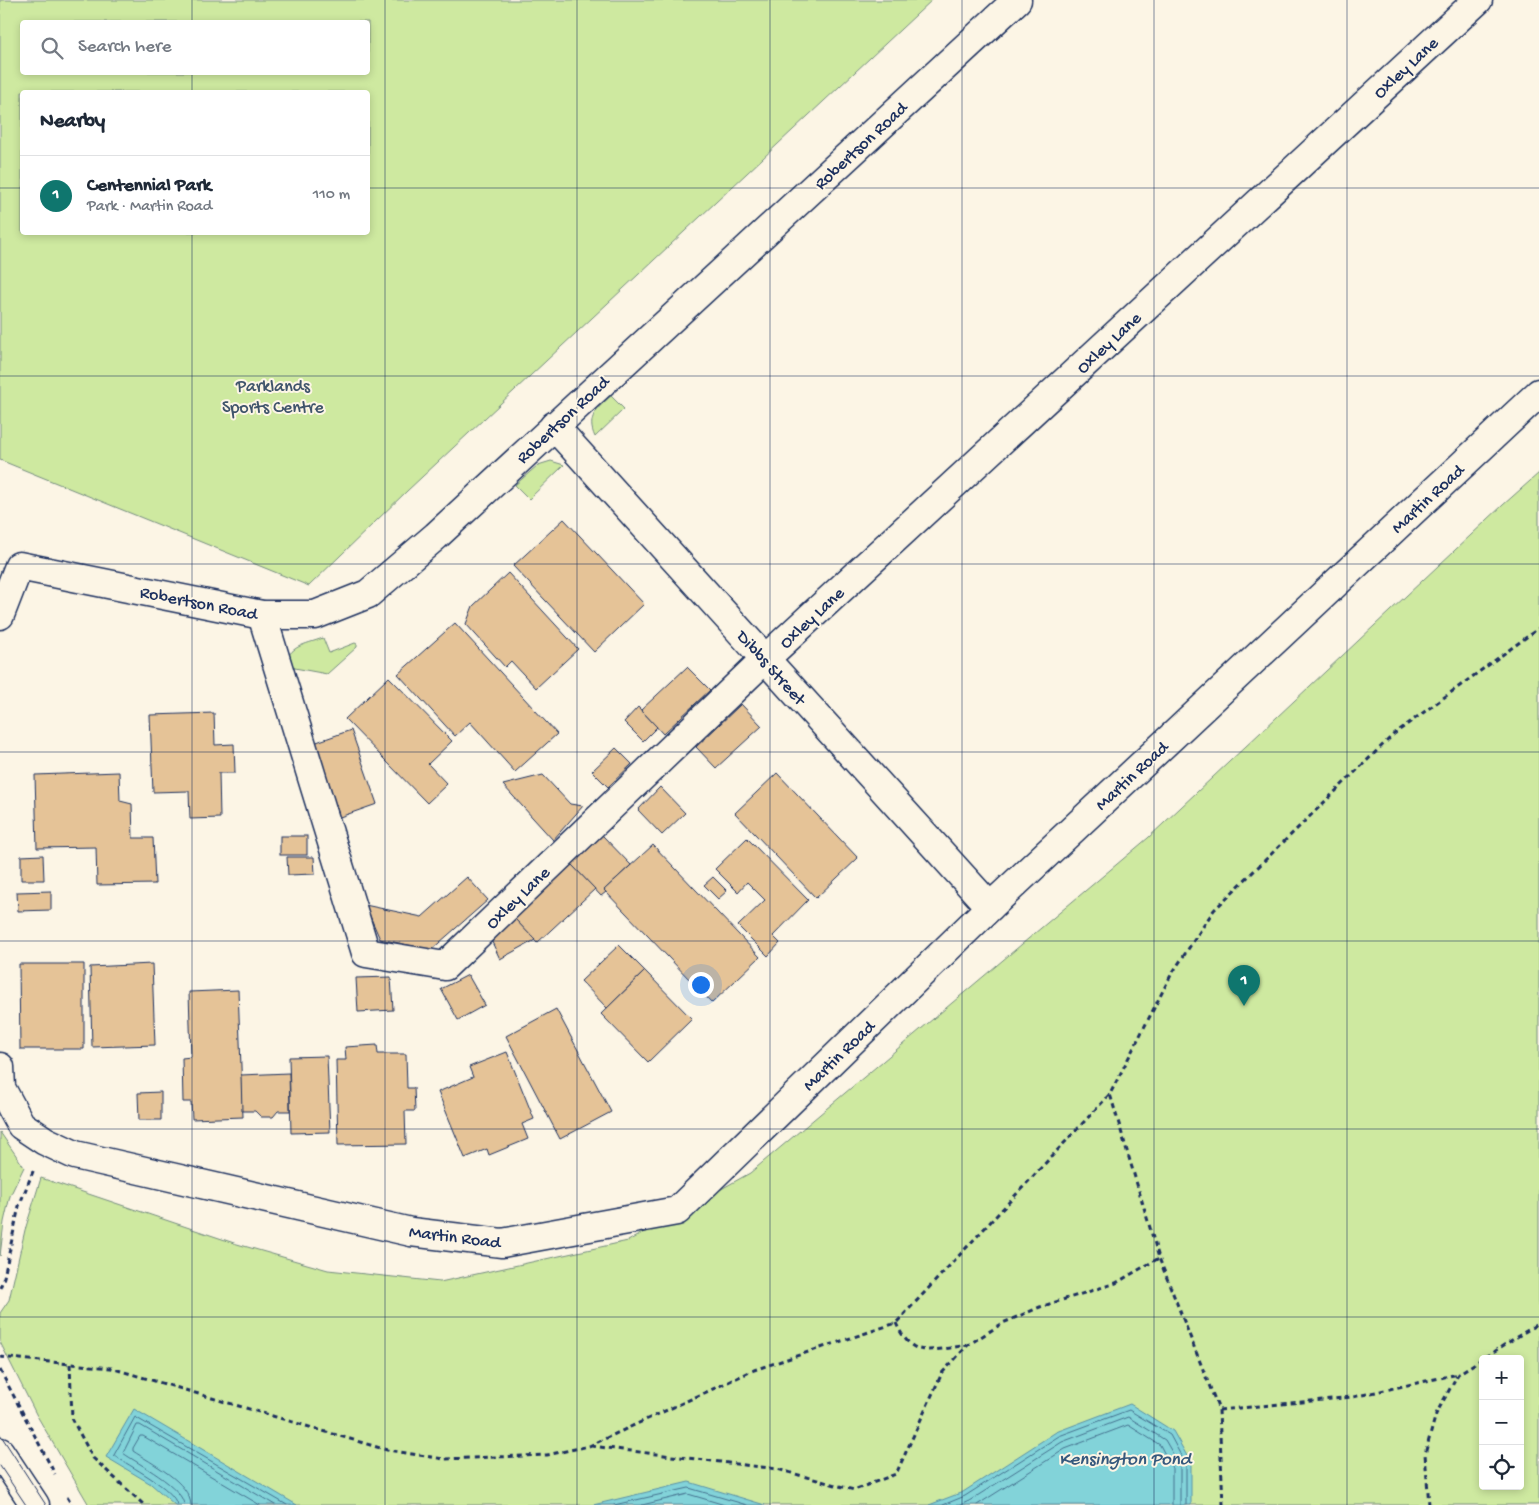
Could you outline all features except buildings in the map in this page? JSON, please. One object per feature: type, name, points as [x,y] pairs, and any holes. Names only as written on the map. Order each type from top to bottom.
[{"type":"street","name":"Robertson Road","points":[[0,615],[19,566],[262,615],[315,615],[368,594],[436,536],[1017,0]]},
{"type":"street","name":"Oxley Lane","points":[[262,615],[366,954],[446,966],[765,659],[1478,0]]},
{"type":"street","name":"Martin Road","points":[[0,1066],[1,1088],[21,1125],[44,1141],[75,1155],[411,1232],[502,1243],[677,1211],[990,907],[1539,393]]},
{"type":"street","name":"Dibbs Street","points":[[554,426],[990,907]]},
{"type":"street","points":[[0,1452],[35,1505]]},
{"type":"path","points":[[0,1357],[111,1368],[388,1450],[444,1459],[547,1455],[589,1446],[754,1370],[896,1323],[1110,1094],[1171,976],[1214,910],[1394,734],[1539,628]]},
{"type":"path","points":[[1110,1094],[1160,1258],[1219,1410],[1223,1505]]},
{"type":"path","points":[[0,1288],[19,1206],[44,1141]]},
{"type":"path","points":[[589,1446],[777,1469],[854,1490],[896,1474],[942,1373],[968,1345],[1003,1323],[1040,1307],[1116,1282],[1160,1258]]},
{"type":"path","points":[[896,1323],[902,1336],[918,1349],[968,1345]]},
{"type":"path","points":[[1219,1410],[1353,1397],[1458,1374],[1539,1323]]},
{"type":"path","points":[[70,1364],[72,1419],[93,1458],[144,1505]]},
{"type":"path","points":[[0,1370],[58,1479]]},
{"type":"path","points":[[1429,1505],[1425,1454],[1436,1414],[1458,1374]]},
{"type":"path","points":[[67,1496],[72,1505]]},
{"type":"green space","name":"Parklands Sports Centre","points":[[0,0],[932,0],[407,491],[309,586],[0,460]]},
{"type":"green space","points":[[611,396],[624,409],[595,437],[592,419],[597,409]]},
{"type":"green space","points":[[551,461],[564,465],[529,499],[515,485],[538,465]]},
{"type":"green space","points":[[1539,473],[1539,1505],[89,1505],[36,1414],[0,1342],[0,1313],[9,1300],[25,1230],[41,1178],[237,1244],[328,1270],[440,1282],[628,1241],[750,1173],[1148,838]]},
{"type":"green space","points":[[323,638],[329,653],[355,643],[357,647],[327,674],[284,666],[294,650],[304,644]]},
{"type":"green space","points":[[0,1132],[24,1167],[10,1196],[4,1222],[0,1256]]},
{"type":"water","name":"Kensington Pond","points":[[1130,1404],[1173,1431],[1191,1463],[1191,1505],[929,1505],[963,1492],[1056,1432]]},
{"type":"water","points":[[134,1409],[297,1505],[175,1505],[151,1484],[106,1457]]},
{"type":"water","points":[[689,1482],[765,1505],[593,1505]]},
{"type":"tram line","points":[[0,1434],[46,1505]]},
{"type":"tram line","points":[[0,1466],[26,1505]]},
{"type":"place","name":"Centennial Park","points":[[1244,1006]]}]
